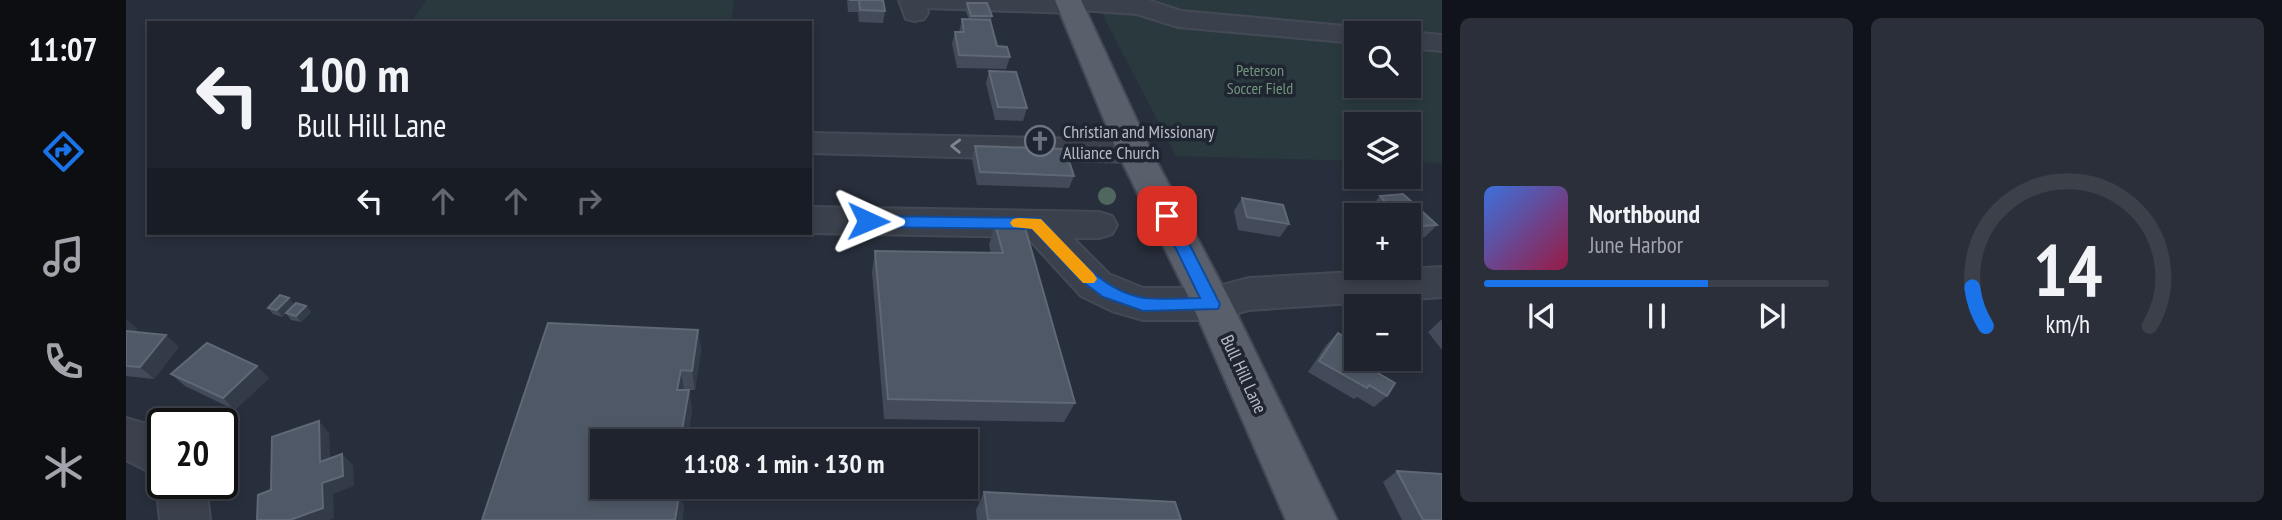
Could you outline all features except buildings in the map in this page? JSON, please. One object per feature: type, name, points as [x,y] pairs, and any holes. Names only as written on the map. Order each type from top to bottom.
[{"type":"main road","name":"Bull Hill Lane","points":[[1071,8],[1134,151],[1212,304],[1312,520]]},
{"type":"street","points":[[915,13],[912,0],[1071,8],[1145,24],[1178,19],[1344,34]]},
{"type":"street","points":[[1421,41],[1442,43]]},
{"type":"street","points":[[812,143],[1134,151]]},
{"type":"street","points":[[812,220],[1099,225]]},
{"type":"street","points":[[1036,223],[1084,275],[1117,296],[1143,304],[1212,304],[1249,295],[1442,282]]},
{"type":"street","points":[[126,439],[147,445]]},
{"type":"street","points":[[183,499],[185,520]]},
{"type":"green space","points":[[427,0],[734,0],[731,21],[411,21]]},
{"type":"green space","name":"Peterson Soccer Field","points":[[1095,0],[1442,0],[1442,163],[1421,162],[1421,112],[1344,112],[1344,161],[1176,156]]},
{"type":"slow traffic","points":[[1018,223],[1036,223],[1089,279]]},
{"type":"place","name":"Christian and Missionary Alliance Church","points":[[1040,141]]},
{"type":"route","points":[[868,221],[1036,223],[1095,285],[1126,300],[1162,306],[1212,304],[1167,216]]}]
